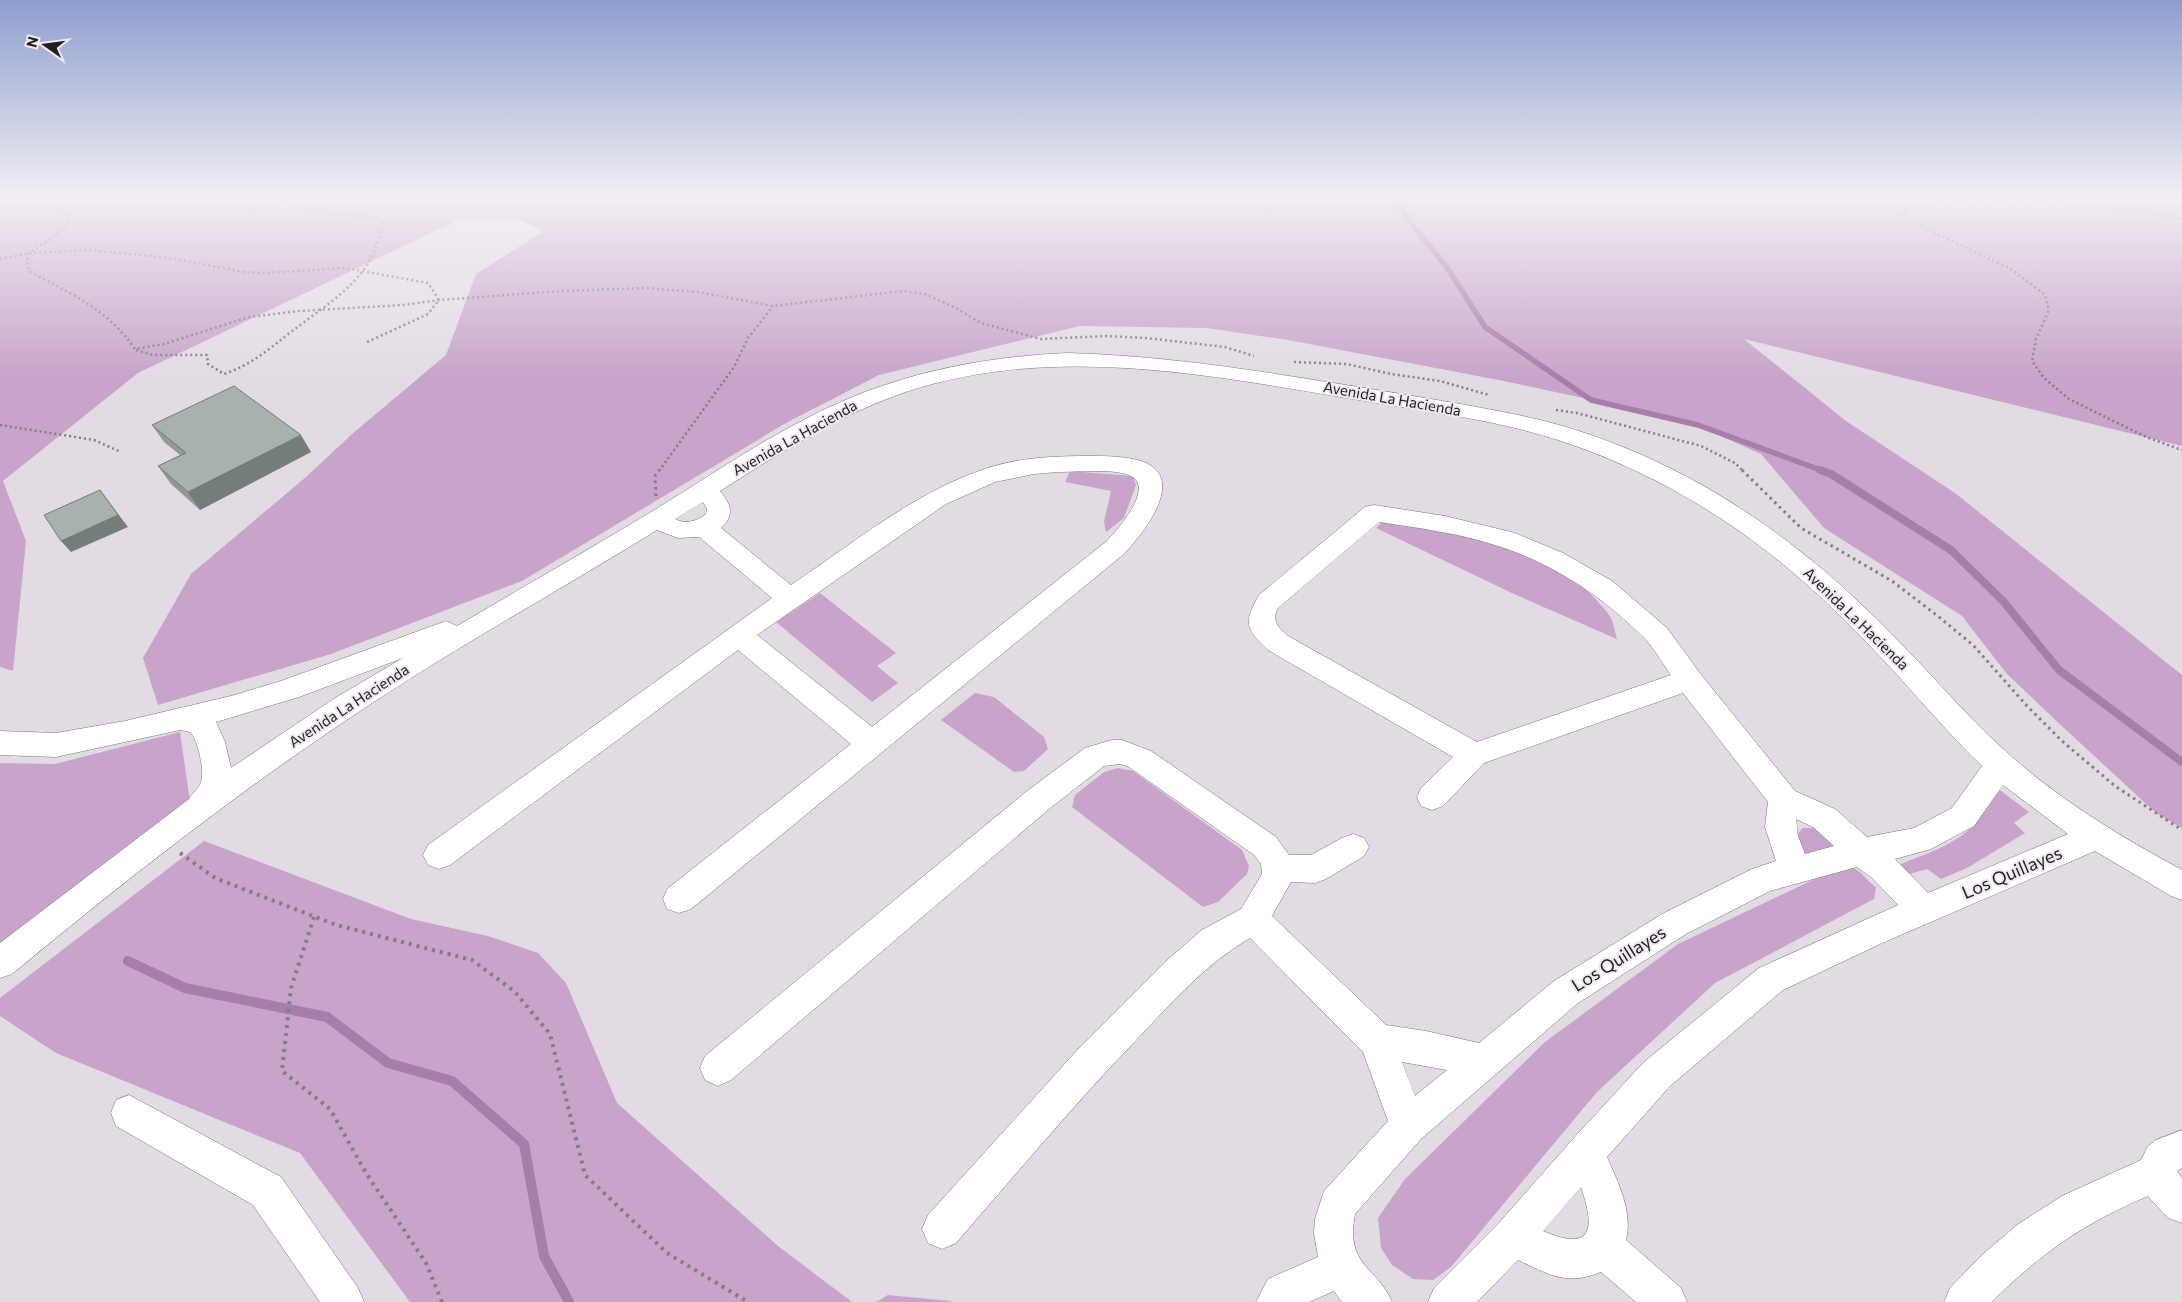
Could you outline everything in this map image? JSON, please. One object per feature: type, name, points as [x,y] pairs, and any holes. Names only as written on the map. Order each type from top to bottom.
[{"type":"street","name":"Avenida La Hacienda","points":[[0,963],[90,890],[196,810],[339,710],[658,519],[752,460],[836,413],[873,396],[932,377],[992,365],[1082,359],[1141,362],[1351,391],[1528,424],[1578,439],[1635,462],[1697,493],[1758,530],[1833,593],[2000,765],[2061,814],[2095,837],[2182,886]]},
{"type":"street","points":[[439,855],[738,635],[938,498],[988,476],[1034,466],[1082,463],[1136,468],[1143,471],[1150,480],[1148,498],[1144,510],[1138,522],[1116,547],[679,899]]},
{"type":"street","points":[[658,519],[680,531],[693,530],[711,523],[719,512],[718,506],[706,489]]},
{"type":"street","points":[[1474,755],[1278,643],[1264,630],[1261,615],[1268,602],[1374,513],[1445,524],[1497,537],[1554,559],[1604,588],[1657,635],[1689,680],[1784,800],[1824,818],[1837,828],[1861,852],[1883,868],[1901,885],[1923,911]]},
{"type":"street","points":[[703,527],[791,599]]},
{"type":"street","name":"Avenida La Hacienda","points":[[4,745],[56,745],[125,732],[231,707],[289,689],[507,608]]},
{"type":"street","points":[[738,635],[872,744]]},
{"type":"street","points":[[1432,796],[1474,755],[1689,680]]},
{"type":"street","name":"Avenida La Hacienda","points":[[179,719],[193,720],[202,726],[209,737],[214,756],[217,777],[214,789],[196,810]]},
{"type":"street","points":[[718,1068],[1030,806],[1095,756],[1122,752],[1140,759],[1264,846],[1276,860],[1278,868],[1275,884],[1253,919],[1214,941],[1177,973],[1094,1058],[942,1229]]},
{"type":"street","name":"Los Quillayes","points":[[1372,1302],[1351,1283],[1341,1268],[1335,1252],[1334,1220],[1338,1205],[1408,1126],[1483,1061],[1566,992],[1674,924],[1763,880],[1796,869],[1861,852],[1920,840],[1963,817],[2000,765]]},
{"type":"street","points":[[1784,800],[1780,823],[1784,846],[1796,869]]},
{"type":"street","name":"Los Quillayes","points":[[1448,1302],[1512,1238],[1586,1152],[1657,1074],[1771,979],[1868,933],[2095,837]]},
{"type":"street","points":[[1278,868],[1315,869],[1353,846]]},
{"type":"street","points":[[1253,919],[1378,1041],[1408,1126]]},
{"type":"street","points":[[1378,1041],[1426,1048],[1483,1061]]},
{"type":"street","points":[[129,1113],[267,1191],[344,1302]]},
{"type":"street","points":[[1512,1238],[1572,1260],[1585,1259],[1603,1247],[1610,1225],[1608,1211],[1586,1152]]},
{"type":"street","points":[[2169,1161],[2161,1185],[2182,1204]]},
{"type":"street","points":[[1964,1302],[1995,1269],[2032,1239],[2071,1213],[2169,1161]]},
{"type":"street","points":[[1603,1247],[1667,1302]]},
{"type":"street","points":[[1276,1302],[1282,1293],[1341,1268]]},
{"type":"path","points":[[0,259],[16,256]]},
{"type":"path","points":[[28,256],[27,261],[29,271],[92,304],[126,332],[135,349],[145,355],[197,353],[207,355],[208,364],[224,374],[237,371],[258,359],[349,290],[364,270],[371,256]]},
{"type":"path","points":[[138,256],[177,259],[243,272],[266,273],[345,268],[364,270],[377,275],[428,284],[439,300]]},
{"type":"path","points":[[1982,256],[2011,270],[2045,295],[2049,310],[2036,339],[2032,360],[2044,378],[2069,399],[2146,437],[2182,450]]},
{"type":"path","points":[[135,349],[164,344],[249,317],[561,291],[644,288],[698,292],[773,306],[902,291],[925,294],[954,307],[981,323],[1008,332],[1041,338],[1106,336],[1146,338],[1225,347],[1259,357]]},
{"type":"path","points":[[366,343],[428,314],[439,300]]},
{"type":"path","points":[[658,519],[659,505],[656,497],[656,476],[734,367],[748,338],[773,306]]},
{"type":"path","points":[[1286,362],[1347,364],[1391,374],[1440,381],[1493,396]]},
{"type":"path","points":[[1552,409],[1578,413],[1701,446],[1736,463],[1801,528],[1892,581],[1974,645],[2027,706],[2062,741],[2114,786],[2182,830]]},
{"type":"path","points":[[0,425],[94,440],[121,452]]},
{"type":"path","points":[[159,838],[215,878],[336,925],[472,960],[514,991],[550,1034],[585,1174],[667,1253],[748,1302]]},
{"type":"path","points":[[314,917],[291,988],[282,1072],[330,1109],[366,1173],[426,1263],[442,1302]]},
{"type":"shaded area","points":[[0,256],[383,256],[138,373],[3,481],[26,541],[13,671],[0,667]]},
{"type":"shaded area","points":[[505,256],[2182,256],[2182,446],[1744,339],[1846,421],[1955,493],[2182,675],[2182,828],[2156,813],[2007,674],[1962,616],[1824,528],[1761,454],[1685,420],[1504,381],[1288,340],[1207,328],[1080,326],[879,375],[786,423],[522,581],[331,654],[158,705],[143,658],[191,574],[446,355],[476,274]]},
{"type":"shaded area","points":[[1070,471],[1133,476],[1136,485],[1124,518],[1106,532],[1104,522],[1111,491],[1065,482]]},
{"type":"shaded area","points":[[1382,522],[1438,531],[1498,546],[1528,556],[1555,569],[1579,584],[1599,603],[1612,620],[1617,639],[1516,595],[1376,528]]},
{"type":"shaded area","points":[[820,593],[896,653],[877,666],[898,683],[872,702],[776,622]]},
{"type":"shaded area","points":[[975,693],[994,697],[1044,737],[1048,749],[1024,771],[1014,772],[941,720]]},
{"type":"shaded area","points":[[180,732],[190,802],[0,950],[0,763],[55,764]]},
{"type":"shaded area","points":[[1118,768],[1133,771],[1242,850],[1249,866],[1247,874],[1218,902],[1203,907],[1072,807],[1075,795],[1104,772]]},
{"type":"shaded area","points":[[2000,790],[2029,812],[2014,823],[2025,833],[1967,868],[1941,879],[1927,869],[1902,876],[1893,868],[1940,848],[1962,836],[1980,817],[1991,791]]},
{"type":"shaded area","points":[[1803,828],[1818,828],[1840,845],[1803,854],[1796,835]]},
{"type":"shaded area","points":[[204,841],[411,919],[488,936],[538,953],[566,983],[617,1103],[778,1246],[852,1302],[410,1302],[300,1153],[56,1053],[0,1016],[0,998]]},
{"type":"shaded area","points":[[1851,866],[1876,888],[1874,899],[1715,983],[1597,1092],[1451,1267],[1433,1280],[1413,1279],[1392,1265],[1381,1248],[1378,1218],[1405,1179],[1545,1042],[1678,944],[1815,879]]},
{"type":"shaded area","points":[[888,1295],[950,1301],[952,1302],[876,1302]]},
{"type":"building","points":[[234,386],[301,435],[188,492],[158,466],[186,453],[152,425]]},
{"type":"building","points":[[100,490],[118,515],[61,541],[44,515]]},
{"type":"waterway","points":[[1438,256],[1485,327],[1591,400],[1698,425],[1823,471]]},
{"type":"waterway","points":[[1820,470],[1831,474],[1951,550],[2003,601],[2059,670],[2182,762]]},
{"type":"waterway","points":[[128,961],[185,988],[327,1017],[388,1063],[452,1081],[524,1144],[544,1256],[569,1302]]}]
